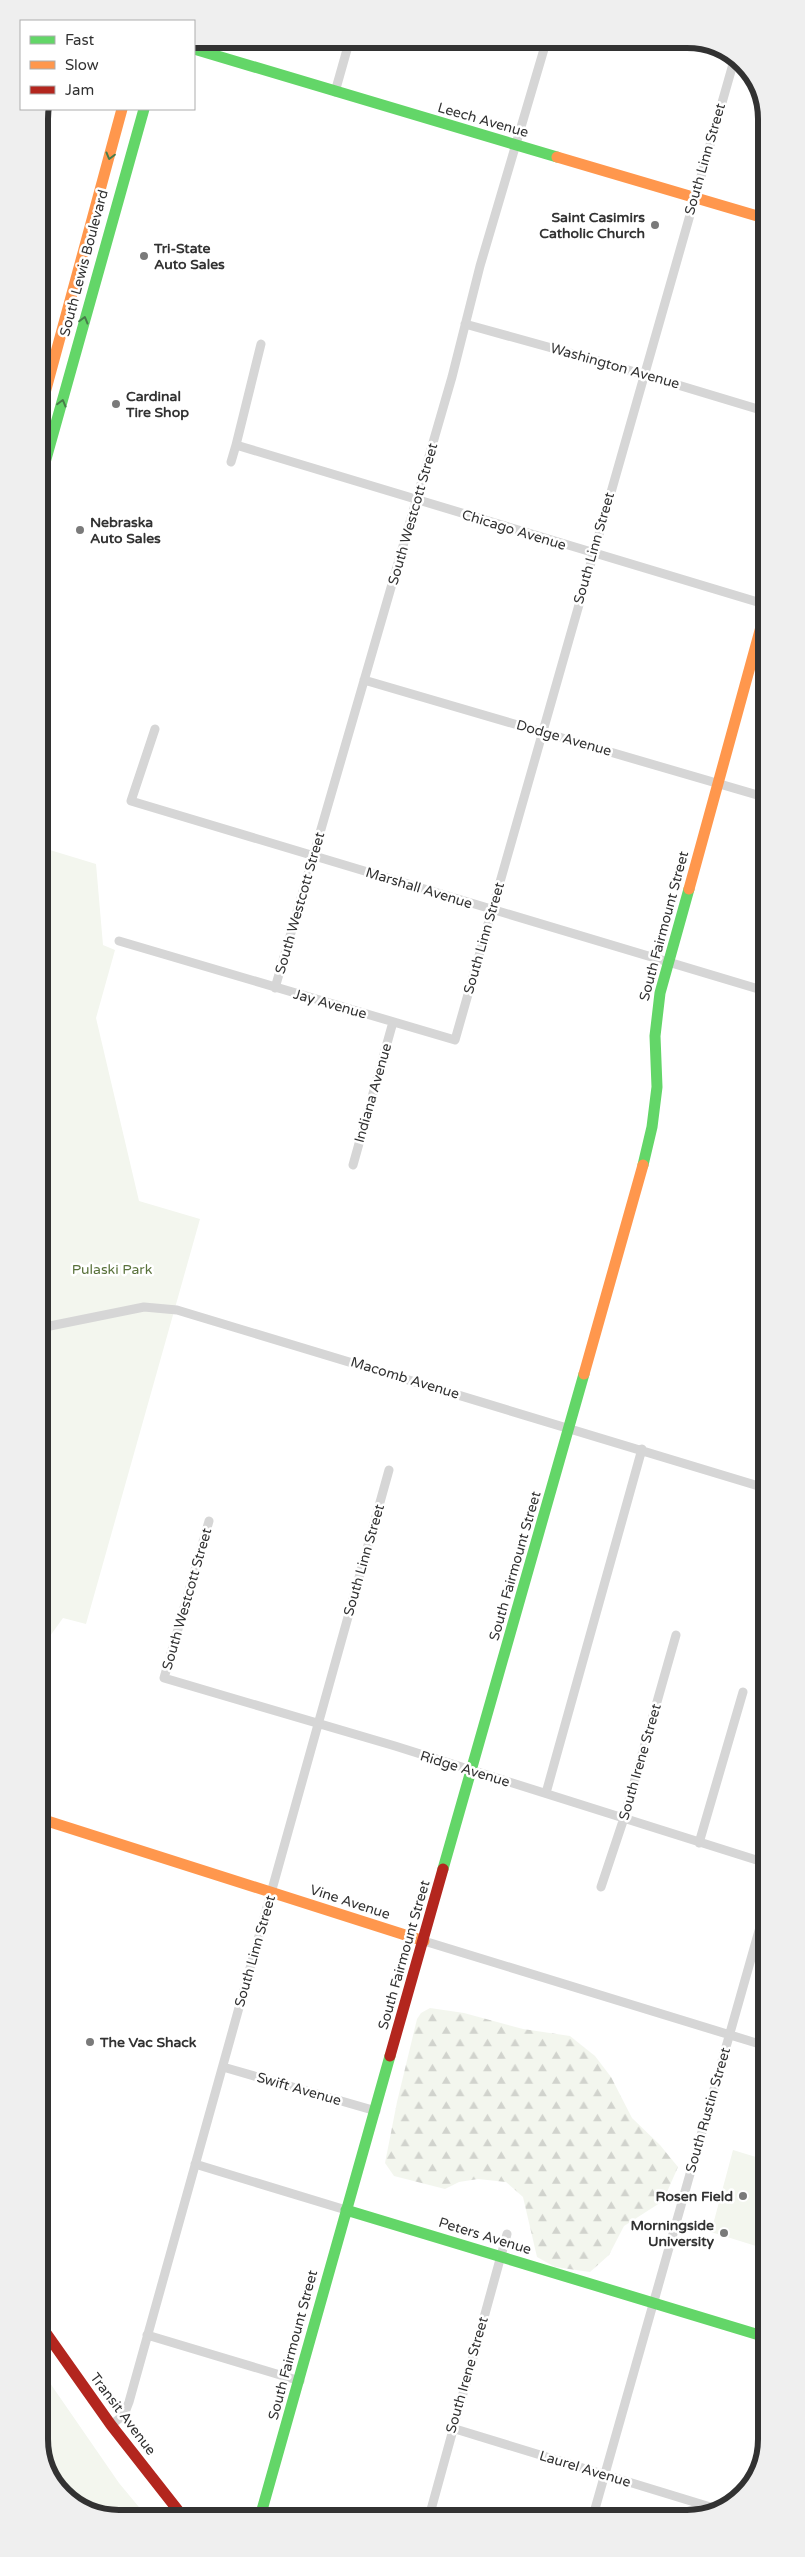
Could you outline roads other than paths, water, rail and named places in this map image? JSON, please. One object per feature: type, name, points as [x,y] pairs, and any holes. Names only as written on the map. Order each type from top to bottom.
[{"type":"street","points":[[335,92],[347,48]]},
{"type":"street","name":"South Westcott Street","points":[[275,988],[452,377],[465,324],[544,48]]},
{"type":"street","name":"Leech Avenue","points":[[195,49],[758,216]]},
{"type":"street","name":"South Linn Street","points":[[455,1040],[733,65]]},
{"type":"street","name":"South Lewis Boulevard","points":[[48,382],[122,110]]},
{"type":"street","name":"South Lewis Boulevard","points":[[48,452],[144,110]]},
{"type":"street","name":"Washington Avenue","points":[[465,324],[644,374],[758,409]]},
{"type":"street","points":[[231,462],[261,344]]},
{"type":"street","name":"Chicago Avenue","points":[[236,445],[416,501],[758,602]]},
{"type":"street","name":"South Fairmount Street","points":[[263,2509],[300,2382],[346,2210],[376,2112],[472,1772],[652,1127],[657,1087],[656,1016],[669,960],[758,638]]},
{"type":"street","name":"Dodge Avenue","points":[[364,680],[758,794]]},
{"type":"street","name":"Marshall Avenue","points":[[155,729],[131,800],[492,910],[669,960],[758,988]]},
{"type":"street","name":"Jay Avenue","points":[[119,941],[455,1040]]},
{"type":"street","name":"Indiana Avenue","points":[[353,1165],[393,1022]]},
{"type":"street","name":"Macomb Avenue","points":[[48,1326],[144,1307],[178,1310],[642,1449],[758,1486]]},
{"type":"street","points":[[546,1793],[642,1449]]},
{"type":"street","name":"South Linn Street","points":[[111,2425],[124,2415],[129,2402],[389,1470]]},
{"type":"street","name":"South Westcott Street","points":[[164,1678],[209,1521]]},
{"type":"street","name":"South Irene Street","points":[[601,1887],[624,1818],[676,1635]]},
{"type":"street","name":"Ridge Avenue","points":[[164,1678],[546,1793],[758,1861]]},
{"type":"street","points":[[699,1843],[743,1692]]},
{"type":"street","name":"Vine Avenue","points":[[48,1821],[424,1941],[758,2043]]},
{"type":"street","name":"South Rustin Street","points":[[595,2510],[758,1934]]},
{"type":"street","name":"Swift Avenue","points":[[223,2067],[376,2112]]},
{"type":"street","name":"Peters Avenue","points":[[196,2164],[758,2335]]},
{"type":"street","name":"South Irene Street","points":[[431,2510],[507,2234]]},
{"type":"street","points":[[148,2335],[300,2382]]},
{"type":"street","name":"Transit Avenue","points":[[48,2336],[111,2425],[177,2509]]},
{"type":"street","name":"Laurel Avenue","points":[[452,2428],[708,2506]]},
{"type":"place","name":"Saint Casimirs Catholic Church","points":[[655,225]]},
{"type":"place","name":"Tri-State Auto Sales","points":[[144,256]]},
{"type":"place","name":"Cardinal Tire Shop","points":[[116,404]]},
{"type":"place","name":"Nebraska Auto Sales","points":[[80,530]]},
{"type":"place","name":"The Vac Shack","points":[[90,2042]]},
{"type":"place","name":"Rosen Field","points":[[743,2196]]},
{"type":"place","name":"Morningside University","points":[[724,2233]]},
{"type":"park label","name":"Pulaski Park","points":[[112,1269]]}]
